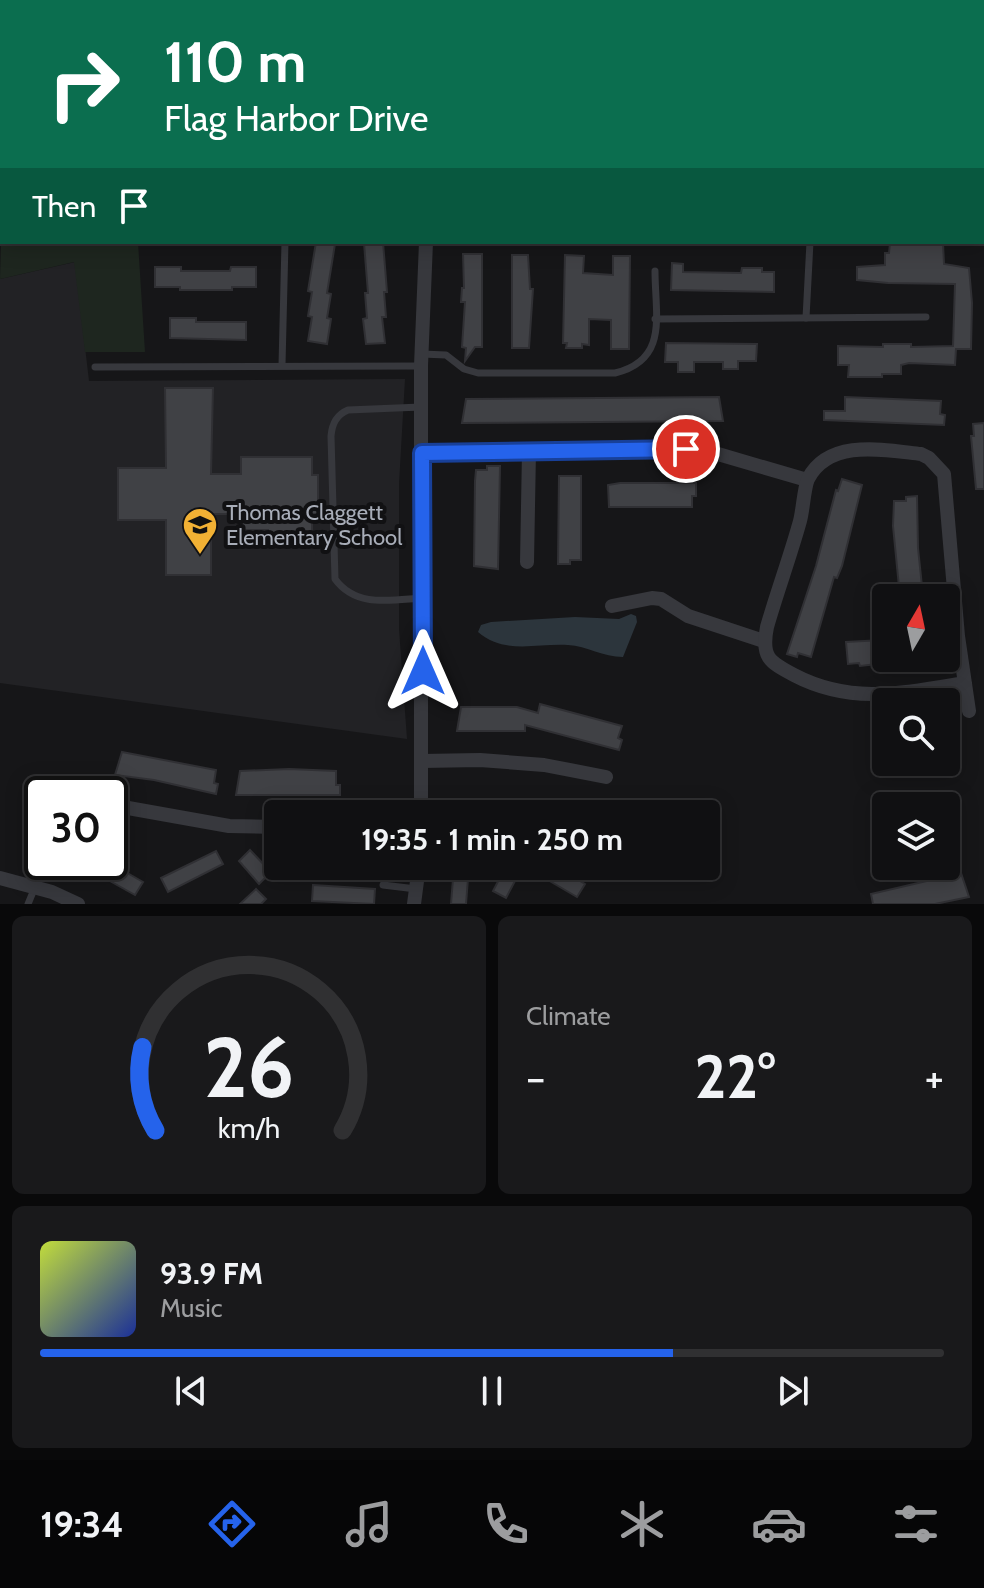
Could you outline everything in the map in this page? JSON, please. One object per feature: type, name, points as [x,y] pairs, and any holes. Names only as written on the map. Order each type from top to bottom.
[{"type":"street","points":[[418,800],[422,761],[421,360],[426,244]]},
{"type":"street","points":[[422,453],[698,450],[807,480]]},
{"type":"street","points":[[965,683],[889,693],[848,694],[803,679],[777,666],[767,657],[764,641],[800,520],[807,480],[827,459],[854,450],[921,454],[940,469],[946,482],[958,636],[965,683],[969,711]]},
{"type":"street","points":[[527,562],[529,451]]},
{"type":"street","points":[[612,606],[661,599],[688,616],[764,641]]},
{"type":"street","points":[[422,761],[480,760],[544,765],[606,777]]},
{"type":"street","points":[[128,808],[229,826],[264,827]]},
{"type":"street","points":[[0,878],[35,887],[78,904]]},
{"type":"lane","points":[[282,365],[285,244]]},
{"type":"lane","points":[[806,318],[810,244]]},
{"type":"lane","points":[[95,367],[282,365],[421,360],[446,355],[464,369],[478,373],[615,373],[635,367],[648,356],[654,343],[655,271]]},
{"type":"lane","points":[[655,319],[926,317]]},
{"type":"lane","points":[[421,407],[348,410],[340,413],[332,426],[331,436],[335,579],[355,597],[387,600],[422,598]]},
{"type":"lane","points":[[383,885],[415,897]]},
{"type":"lane","points":[[28,904],[35,887]]},
{"type":"shaded area","points":[[1,244],[138,244],[145,352],[85,352],[74,262],[0,279]]},
{"type":"shaded area","name":"Thomas Claggett Elementary School","points":[[75,262],[89,381],[405,379],[399,484],[399,629],[407,739],[0,683],[0,279]]},
{"type":"shaded area","points":[[631,614],[636,616],[637,622],[623,657],[568,645],[510,646],[488,639],[478,632],[481,625],[491,622],[575,617],[619,619]]},
{"type":"building","points":[[316,244],[335,244],[327,293],[331,294],[327,318],[331,319],[327,344],[308,341],[312,292],[308,291]]},
{"type":"building","points":[[364,244],[383,244],[387,292],[384,292],[386,317],[382,317],[385,343],[366,344],[363,319],[367,318],[365,293],[368,293]]},
{"type":"building","points":[[890,244],[943,244],[944,264],[969,268],[971,349],[956,349],[955,365],[909,363],[901,365],[901,374],[848,377],[849,365],[838,365],[838,346],[953,346],[955,284],[857,280],[857,267],[885,265],[885,253],[889,253]]},
{"type":"building","points":[[463,254],[482,254],[482,347],[475,347],[465,361],[466,348],[462,347],[465,302],[461,302],[464,288]]},
{"type":"building","points":[[512,255],[528,255],[530,289],[533,289],[529,348],[512,348]]},
{"type":"building","points":[[565,255],[584,256],[583,273],[613,275],[613,256],[630,256],[629,349],[611,349],[611,320],[589,319],[589,345],[566,348],[567,343],[563,343]]},
{"type":"building","points":[[672,263],[683,264],[683,272],[741,273],[742,268],[762,268],[762,272],[774,272],[774,292],[671,290]]},
{"type":"building","points":[[155,267],[181,267],[181,271],[230,271],[231,267],[256,267],[256,287],[180,290],[180,287],[155,287]]},
{"type":"building","points":[[170,318],[196,318],[196,322],[246,322],[246,340],[170,338]]},
{"type":"building","points":[[666,343],[757,344],[756,361],[738,361],[738,369],[723,369],[723,362],[694,362],[694,372],[678,372],[678,362],[665,362]]},
{"type":"building","points":[[165,388],[213,388],[211,474],[241,474],[241,457],[312,457],[312,475],[318,475],[318,514],[312,514],[312,531],[268,534],[268,530],[242,530],[242,514],[211,514],[211,575],[166,575],[166,520],[118,520],[118,468],[166,468]]},
{"type":"building","points":[[719,397],[723,421],[462,423],[466,399]]},
{"type":"building","points":[[845,397],[941,401],[940,414],[945,415],[944,425],[824,420],[824,411],[845,411]]},
{"type":"building","points":[[984,423],[984,489],[976,489],[971,436],[974,436],[973,424]]},
{"type":"building","points":[[487,466],[500,466],[498,569],[474,566],[476,470],[487,470]]},
{"type":"building","points":[[559,476],[581,476],[581,560],[570,560],[570,564],[558,564]]},
{"type":"building","points":[[842,479],[862,485],[842,566],[837,578],[834,577],[811,657],[798,653],[797,657],[787,654],[816,566],[836,490]]},
{"type":"building","points":[[696,483],[696,496],[692,496],[692,507],[609,507],[608,485]]},
{"type":"building","points":[[917,496],[922,584],[899,584],[893,526],[894,501],[906,501],[906,497]]},
{"type":"building","points":[[872,641],[872,665],[848,664],[846,642]]},
{"type":"building","points":[[540,704],[622,726],[618,738],[622,740],[619,750],[525,725],[525,731],[457,731],[461,707],[517,707],[538,713]]},
{"type":"building","points":[[122,752],[216,770],[214,783],[218,784],[216,794],[115,775]]},
{"type":"building","points":[[240,771],[336,771],[340,795],[236,795]]},
{"type":"building","points":[[250,850],[264,865],[264,879],[259,884],[239,861]]},
{"type":"building","points":[[216,851],[223,864],[168,892],[161,878]]},
{"type":"building","points":[[128,873],[143,882],[135,895],[108,880],[128,880]]},
{"type":"building","points":[[960,873],[969,897],[935,904],[873,904],[871,894],[931,880],[960,880]]},
{"type":"building","points":[[453,880],[468,880],[466,904],[451,904]]},
{"type":"building","points":[[499,880],[516,880],[506,898],[493,891]]},
{"type":"building","points":[[548,880],[578,880],[585,884],[577,897]]},
{"type":"building","points":[[313,885],[375,889],[374,904],[312,901]]},
{"type":"building","points":[[256,889],[266,899],[261,904],[240,904]]},
{"type":"place","name":"Thomas Claggett Elementary School","points":[[200,556]]},
{"type":"route","points":[[423,671],[422,453],[686,449]]}]
